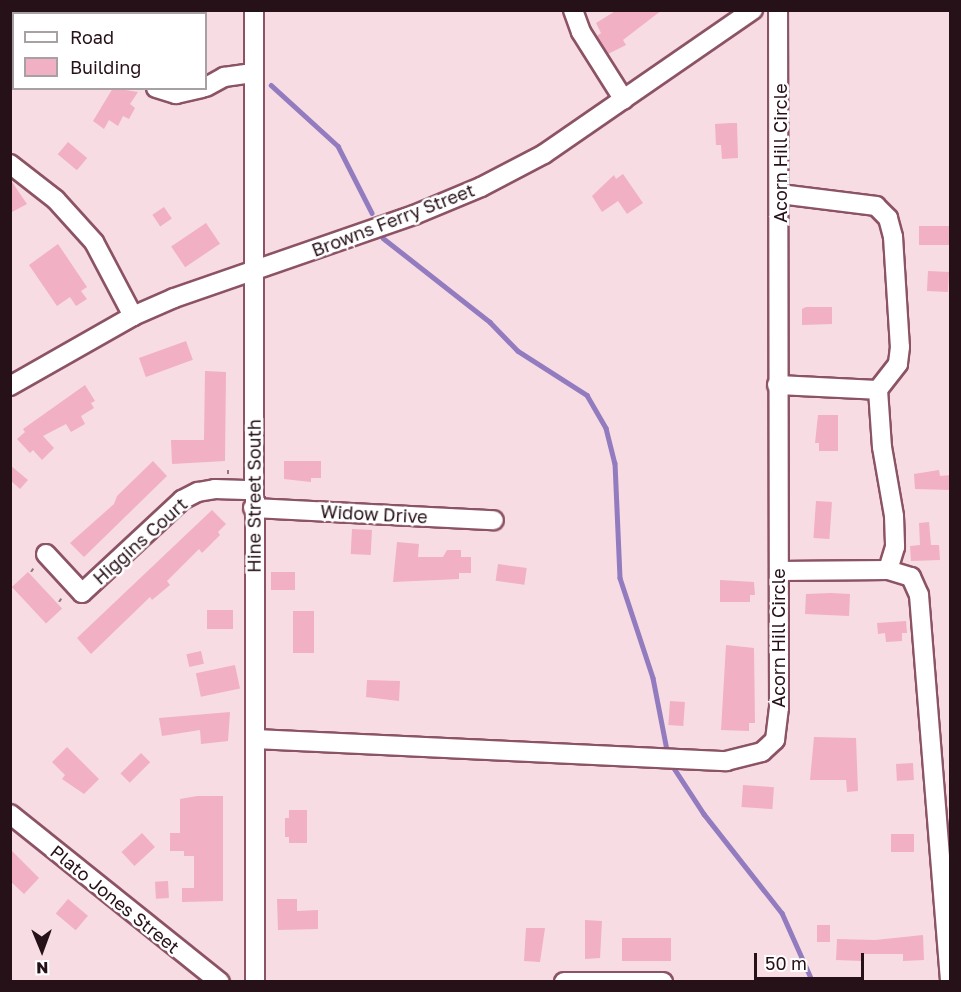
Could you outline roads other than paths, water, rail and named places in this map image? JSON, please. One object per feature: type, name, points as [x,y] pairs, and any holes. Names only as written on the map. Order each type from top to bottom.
[{"type":"street","name":"Hine Street South","points":[[254,10],[255,981]]},
{"type":"street","points":[[573,10],[581,32],[624,100]]},
{"type":"street","name":"Browns Ferry Street","points":[[10,386],[133,316],[481,187],[544,154],[753,10]]},
{"type":"street","name":"Acorn Hill Circle","points":[[255,739],[726,761],[762,752],[775,740],[779,707],[778,10]]},
{"type":"street","points":[[207,86],[224,77],[253,73]]},
{"type":"street","points":[[163,90],[176,94],[195,90]]},
{"type":"street","points":[[10,164],[56,200],[94,242],[133,316]]},
{"type":"street","points":[[780,194],[876,206],[888,218],[893,237],[900,346],[898,364],[878,390],[894,526],[895,547],[888,570]]},
{"type":"street","points":[[777,386],[878,390]]},
{"type":"street","name":"Higgins Court","points":[[46,554],[82,593],[182,500],[198,492],[215,489],[253,490]]},
{"type":"street","name":"Widow Drive","points":[[254,508],[494,520]]},
{"type":"street","points":[[779,572],[888,570],[911,577],[922,613],[950,981]]},
{"type":"street","name":"Plato Jones Street","points":[[10,814],[220,981]]},
{"type":"street","points":[[564,981],[663,981]]},
{"type":"waterway","points":[[271,85],[338,146],[372,213]]},
{"type":"waterway","points":[[383,238],[490,322],[518,351],[587,395],[606,428],[615,463],[620,578],[653,678],[668,755]]},
{"type":"waterway","points":[[672,765],[704,814],[782,913],[812,980]]}]
